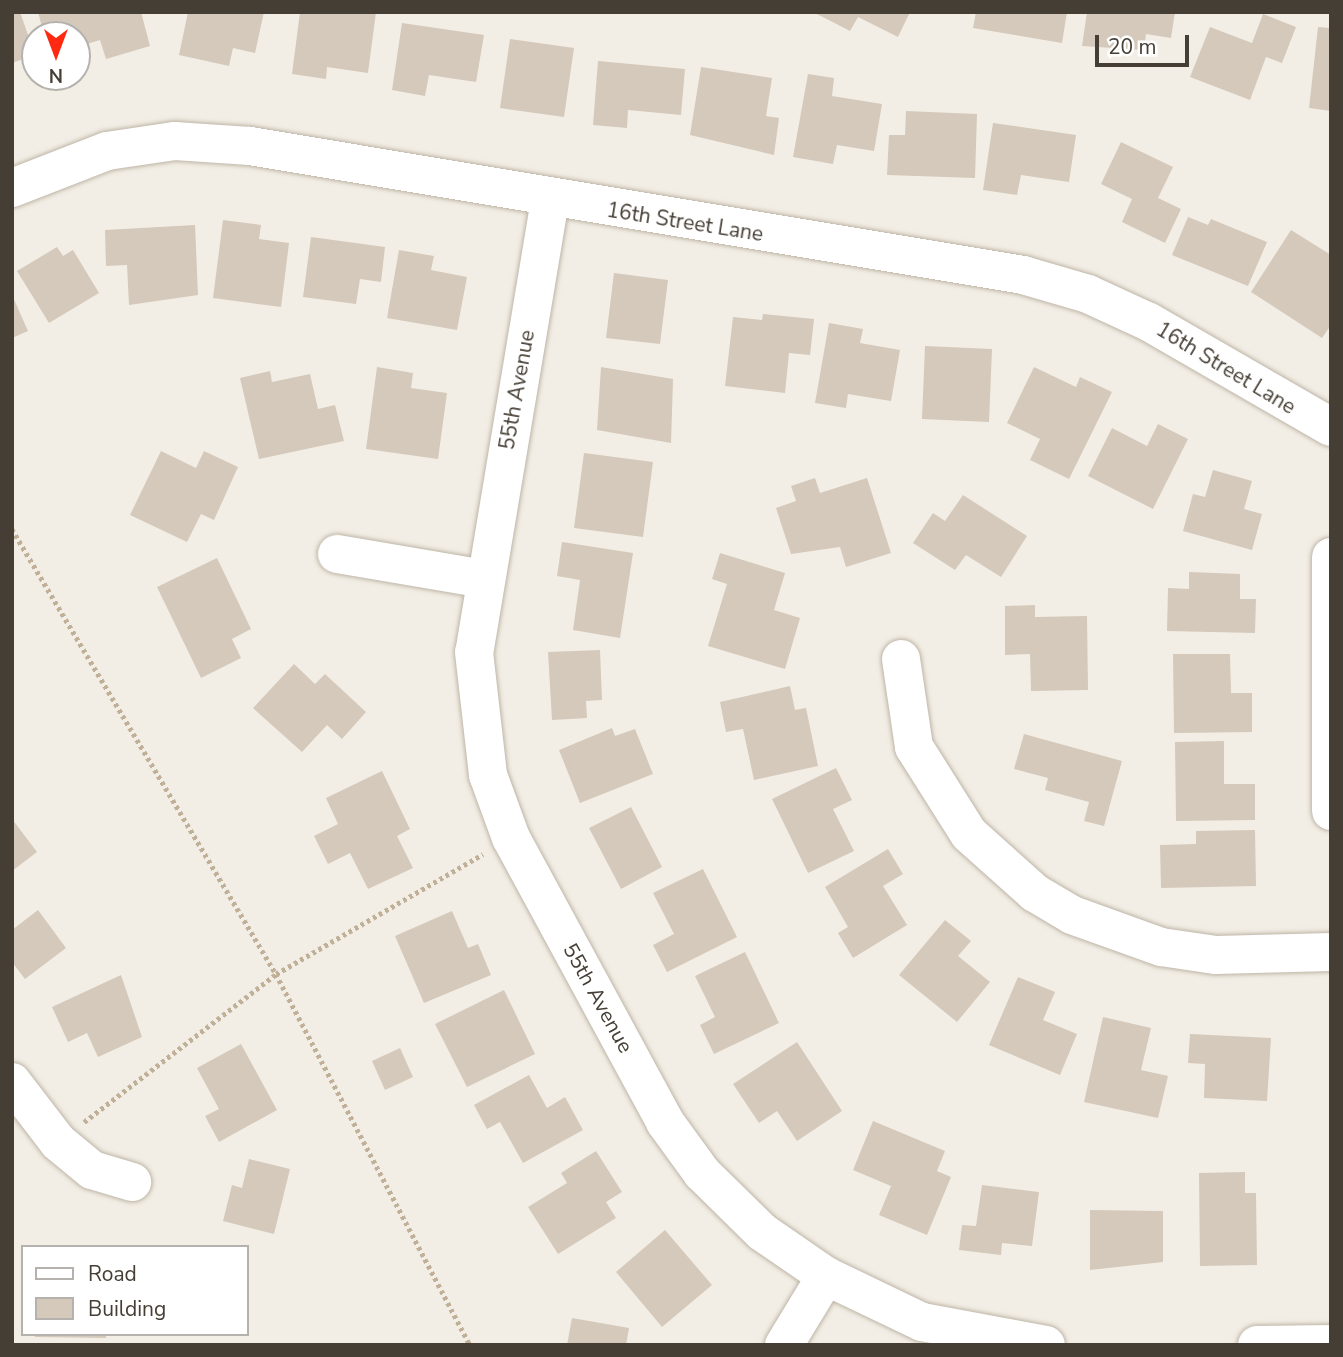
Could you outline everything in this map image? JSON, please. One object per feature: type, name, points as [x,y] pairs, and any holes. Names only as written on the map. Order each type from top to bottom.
[{"type":"street","name":"16th Street Lane","points":[[12,188],[107,151],[175,141],[250,146],[550,200],[1023,275],[1088,294],[1331,427]]},
{"type":"street","name":"55th Avenue","points":[[550,200],[474,652],[478,708],[488,775],[511,838],[665,1122],[702,1173],[762,1232],[827,1276],[922,1322],[1046,1345]]},
{"type":"street","points":[[337,554],[485,579]]},
{"type":"street","points":[[1331,557],[1331,811]]},
{"type":"street","points":[[901,659],[914,747],[969,834],[1035,893],[1072,915],[1161,947],[1216,955],[1331,952]]},
{"type":"street","points":[[12,1082],[58,1142],[92,1170],[132,1182]]},
{"type":"street","points":[[784,1345],[827,1276]]},
{"type":"street","points":[[1257,1345],[1331,1344]]},
{"type":"path","points":[[12,528],[276,974],[470,1345]]},
{"type":"path","points":[[58,1142],[276,974],[511,838]]},
{"type":"building","points":[[12,12],[20,12],[23,21],[21,21],[21,60],[12,63]]},
{"type":"building","points":[[38,12],[141,12],[150,46],[106,59],[100,40],[91,43],[91,21],[40,21]]},
{"type":"building","points":[[188,12],[264,12],[255,53],[233,48],[229,66],[179,55]]},
{"type":"building","points":[[300,12],[376,12],[368,73],[327,67],[326,79],[292,74]]},
{"type":"building","points":[[813,12],[910,12],[898,37],[858,17],[850,31]]},
{"type":"building","points":[[976,12],[1067,12],[1062,43],[973,28]]},
{"type":"building","points":[[1087,12],[1175,12],[1171,38],[1146,34],[1144,50],[1082,46]]},
{"type":"building","points":[[1263,14],[1296,27],[1282,63],[1266,57],[1250,100],[1190,77],[1210,27],[1252,43]]},
{"type":"building","points":[[402,23],[484,35],[476,82],[429,75],[425,96],[392,90]]},
{"type":"building","points":[[1318,27],[1331,28],[1331,111],[1309,108]]},
{"type":"building","points":[[510,39],[574,48],[564,117],[500,108]]},
{"type":"building","points":[[598,61],[685,69],[681,115],[628,110],[627,128],[593,125]]},
{"type":"building","points":[[701,67],[772,78],[766,116],[779,118],[774,155],[690,135]]},
{"type":"building","points":[[808,74],[834,78],[832,96],[882,104],[874,151],[837,145],[833,164],[793,157]]},
{"type":"building","points":[[906,111],[977,114],[975,178],[887,175],[889,135],[905,135]]},
{"type":"building","points":[[993,123],[1076,135],[1069,182],[1021,175],[1017,195],[983,190]]},
{"type":"building","points":[[1121,142],[1173,167],[1158,198],[1181,209],[1165,243],[1122,222],[1132,199],[1101,184]]},
{"type":"building","points":[[1188,217],[1208,225],[1211,219],[1267,242],[1248,286],[1172,255]]},
{"type":"building","points":[[223,220],[261,225],[259,239],[289,243],[281,307],[213,298]]},
{"type":"building","points":[[195,225],[198,295],[129,305],[127,265],[106,266],[105,230]]},
{"type":"building","points":[[1291,230],[1331,255],[1331,325],[1322,338],[1251,292]]},
{"type":"building","points":[[311,237],[385,247],[381,282],[360,279],[356,304],[303,297]]},
{"type":"building","points":[[57,247],[63,256],[73,250],[99,293],[49,323],[17,271]]},
{"type":"building","points":[[399,250],[434,256],[431,270],[467,277],[457,330],[387,318]]},
{"type":"building","points":[[614,273],[668,280],[660,344],[606,338]]},
{"type":"building","points":[[12,295],[28,331],[12,338]]},
{"type":"building","points":[[763,314],[814,319],[810,355],[789,353],[785,393],[725,386],[733,317],[762,320]]},
{"type":"building","points":[[829,323],[863,329],[860,343],[900,350],[891,401],[848,394],[846,408],[815,403]]},
{"type":"building","points":[[925,346],[992,349],[989,422],[922,419]]},
{"type":"building","points":[[377,367],[413,373],[411,388],[447,393],[438,459],[366,449]]},
{"type":"building","points":[[601,367],[673,379],[671,443],[597,430]]},
{"type":"building","points":[[1034,367],[1076,387],[1080,377],[1112,392],[1069,479],[1030,460],[1040,439],[1007,423]]},
{"type":"building","points":[[270,371],[272,382],[310,374],[318,409],[335,405],[344,441],[259,459],[240,378]]},
{"type":"building","points":[[1158,424],[1188,439],[1153,509],[1088,476],[1112,428],[1147,446]]},
{"type":"building","points":[[161,451],[196,468],[204,451],[238,467],[214,520],[201,514],[187,542],[130,515]]},
{"type":"building","points":[[584,453],[653,462],[643,537],[574,528]]},
{"type":"building","points":[[1213,470],[1252,481],[1244,509],[1262,514],[1252,550],[1183,531],[1193,494],[1205,497]]},
{"type":"building","points":[[815,478],[820,493],[867,478],[891,553],[846,567],[840,547],[791,554],[776,508],[796,501],[791,486]]},
{"type":"building","points":[[963,495],[1027,536],[1001,577],[966,555],[955,570],[913,543],[933,513],[945,521]]},
{"type":"building","points":[[562,542],[633,553],[620,638],[573,630],[580,580],[557,576]]},
{"type":"building","points":[[720,553],[785,573],[774,610],[800,618],[785,669],[708,646],[727,584],[712,579]]},
{"type":"building","points":[[217,558],[251,629],[232,639],[241,658],[201,678],[157,587]]},
{"type":"building","points":[[1189,572],[1240,574],[1240,599],[1256,599],[1255,633],[1167,631],[1168,588],[1189,589]]},
{"type":"building","points":[[1035,605],[1035,617],[1087,616],[1088,690],[1031,691],[1030,654],[1005,655],[1005,606]]},
{"type":"building","points":[[600,650],[602,700],[586,701],[587,718],[552,720],[548,652]]},
{"type":"building","points":[[1173,654],[1230,654],[1231,693],[1252,693],[1252,732],[1174,733]]},
{"type":"building","points":[[294,664],[315,684],[325,674],[366,712],[342,739],[327,725],[302,752],[253,708]]},
{"type":"building","points":[[790,686],[795,710],[806,708],[818,766],[754,780],[743,729],[726,732],[720,702]]},
{"type":"building","points":[[612,728],[615,736],[635,729],[653,774],[580,803],[559,750]]},
{"type":"building","points":[[1024,734],[1122,761],[1104,826],[1084,821],[1089,802],[1045,790],[1048,778],[1014,769]]},
{"type":"building","points":[[1224,741],[1224,784],[1255,784],[1255,820],[1176,821],[1175,742]]},
{"type":"building","points":[[836,768],[852,800],[833,809],[854,851],[808,873],[772,799]]},
{"type":"building","points":[[382,771],[410,829],[397,836],[413,868],[368,889],[350,853],[328,864],[314,836],[338,824],[326,798]]},
{"type":"building","points":[[631,807],[662,867],[621,889],[589,828]]},
{"type":"building","points":[[12,819],[37,852],[12,871]]},
{"type":"building","points":[[1255,830],[1256,886],[1161,888],[1160,845],[1196,844],[1196,831]]},
{"type":"building","points":[[888,849],[903,874],[883,886],[907,925],[853,958],[838,933],[848,927],[825,887]]},
{"type":"building","points":[[703,869],[737,937],[667,972],[653,945],[674,934],[653,893]]},
{"type":"building","points":[[38,910],[66,948],[25,979],[12,962],[12,930]]},
{"type":"building","points":[[452,911],[468,948],[478,944],[491,975],[424,1003],[395,936]]},
{"type":"building","points":[[945,920],[971,941],[958,956],[990,982],[957,1022],[899,975]]},
{"type":"building","points":[[745,952],[779,1023],[714,1054],[700,1025],[715,1017],[695,976]]},
{"type":"building","points":[[121,975],[142,1037],[98,1057],[87,1033],[68,1042],[52,1007]]},
{"type":"building","points":[[1018,977],[1055,992],[1043,1020],[1077,1034],[1060,1075],[989,1045]]},
{"type":"building","points":[[504,990],[535,1054],[467,1087],[435,1024]]},
{"type":"building","points":[[1103,1017],[1151,1028],[1141,1070],[1168,1076],[1158,1118],[1084,1102]]},
{"type":"building","points":[[1190,1034],[1271,1038],[1267,1101],[1204,1098],[1205,1064],[1188,1063]]},
{"type":"building","points":[[797,1042],[842,1111],[797,1141],[777,1111],[759,1123],[733,1084]]},
{"type":"building","points":[[241,1044],[277,1110],[219,1142],[205,1116],[219,1109],[197,1068]]},
{"type":"building","points":[[400,1048],[413,1077],[385,1090],[372,1061]]},
{"type":"building","points":[[529,1075],[547,1108],[565,1097],[583,1130],[523,1163],[500,1122],[487,1129],[474,1105]]},
{"type":"building","points":[[873,1121],[945,1151],[937,1171],[951,1177],[927,1235],[879,1215],[891,1186],[853,1170]]},
{"type":"building","points":[[596,1151],[622,1192],[606,1202],[616,1218],[558,1254],[528,1207],[567,1183],[561,1173]]},
{"type":"building","points":[[249,1159],[290,1169],[274,1234],[223,1221],[232,1185],[242,1188]]},
{"type":"building","points":[[1245,1172],[1245,1193],[1256,1193],[1257,1265],[1200,1266],[1199,1173]]},
{"type":"building","points":[[982,1185],[1039,1192],[1032,1246],[1002,1243],[1001,1255],[959,1250],[962,1225],[976,1226]]},
{"type":"building","points":[[1090,1210],[1163,1211],[1163,1262],[1090,1270]]},
{"type":"building","points":[[665,1230],[712,1285],[662,1327],[616,1272]]},
{"type":"building","points":[[572,1318],[629,1328],[626,1345],[567,1345]]},
{"type":"building","points":[[106,1336],[106,1338],[35,1337]]}]
